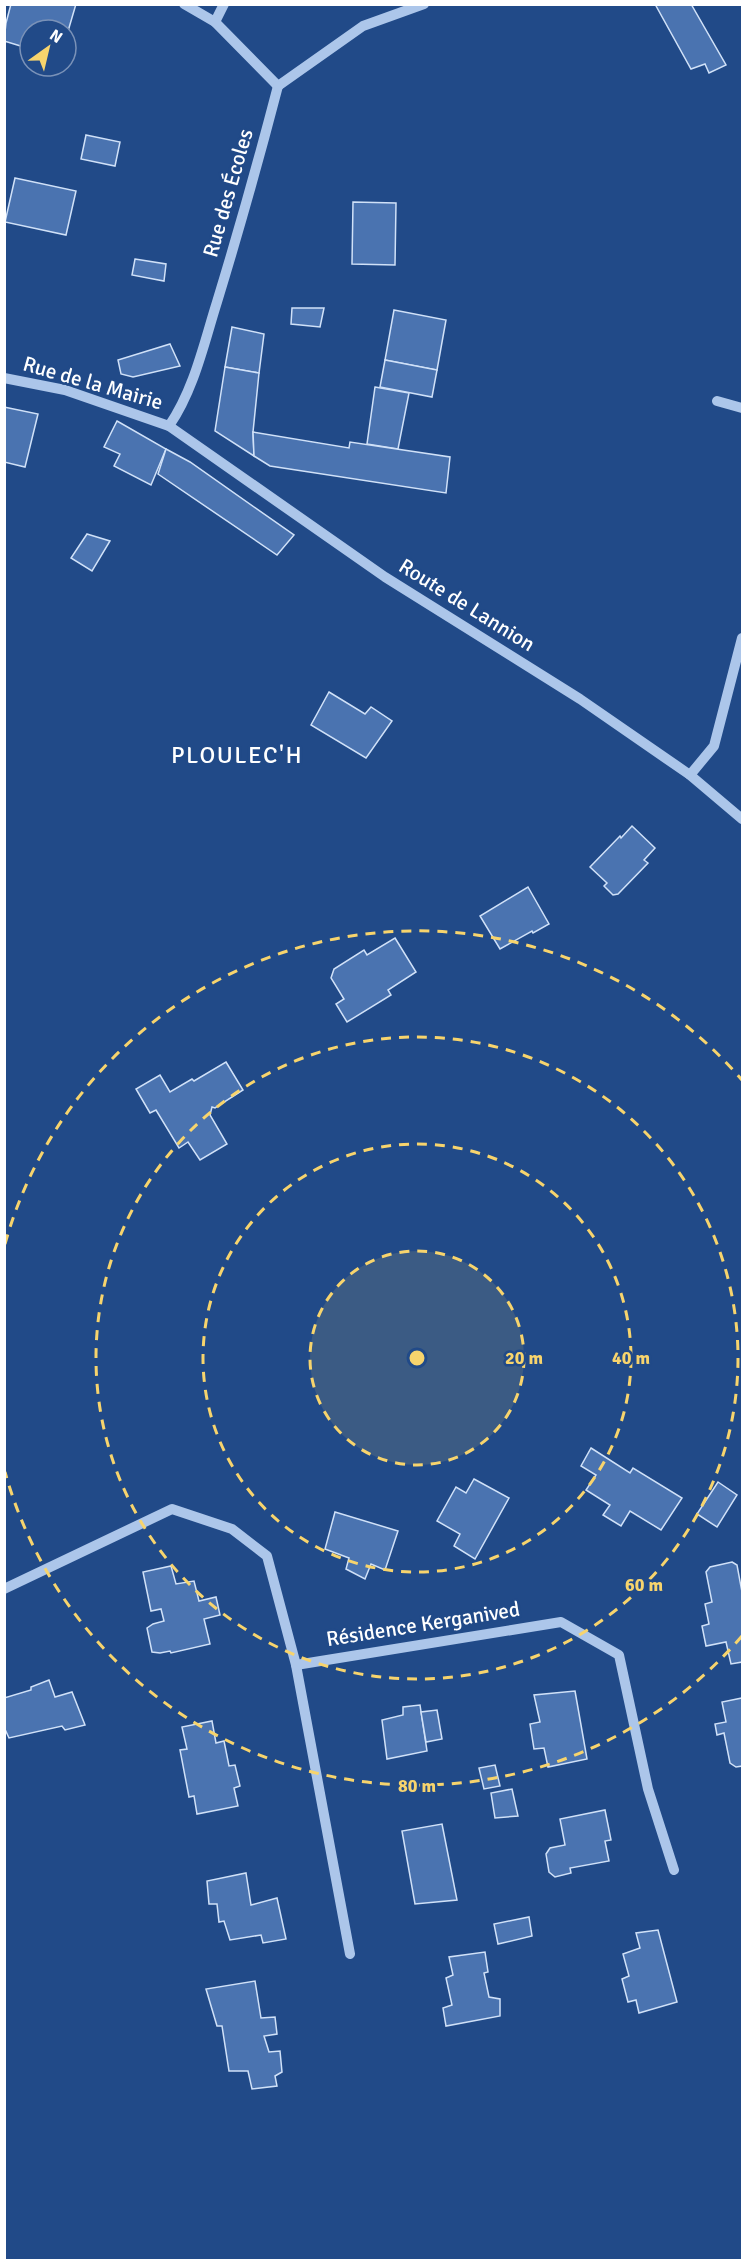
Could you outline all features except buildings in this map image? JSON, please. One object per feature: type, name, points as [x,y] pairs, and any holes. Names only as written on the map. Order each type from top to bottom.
[{"type":"street","points":[[184,4],[215,22],[278,86],[363,26],[424,4]]},
{"type":"street","points":[[215,22],[224,4]]},
{"type":"street","name":"Rue des Écoles","points":[[170,426],[182,408],[207,336],[253,184],[278,86]]},
{"type":"street","name":"Rue de la Mairie","points":[[4,378],[65,390],[170,426]]},
{"type":"street","points":[[717,401],[742,408]]},
{"type":"street","name":"Route de Lannion","points":[[170,426],[385,577],[580,699],[690,775],[742,819]]},
{"type":"street","points":[[690,775],[714,746],[742,638]]},
{"type":"street","points":[[4,1589],[172,1509],[232,1529],[267,1556],[296,1665],[350,1954]]},
{"type":"street","name":"Résidence Kerganived","points":[[296,1665],[561,1622],[619,1655],[648,1789],[674,1870]]},
{"type":"district","name":"PLOULEC'H","points":[[237,755]]}]
